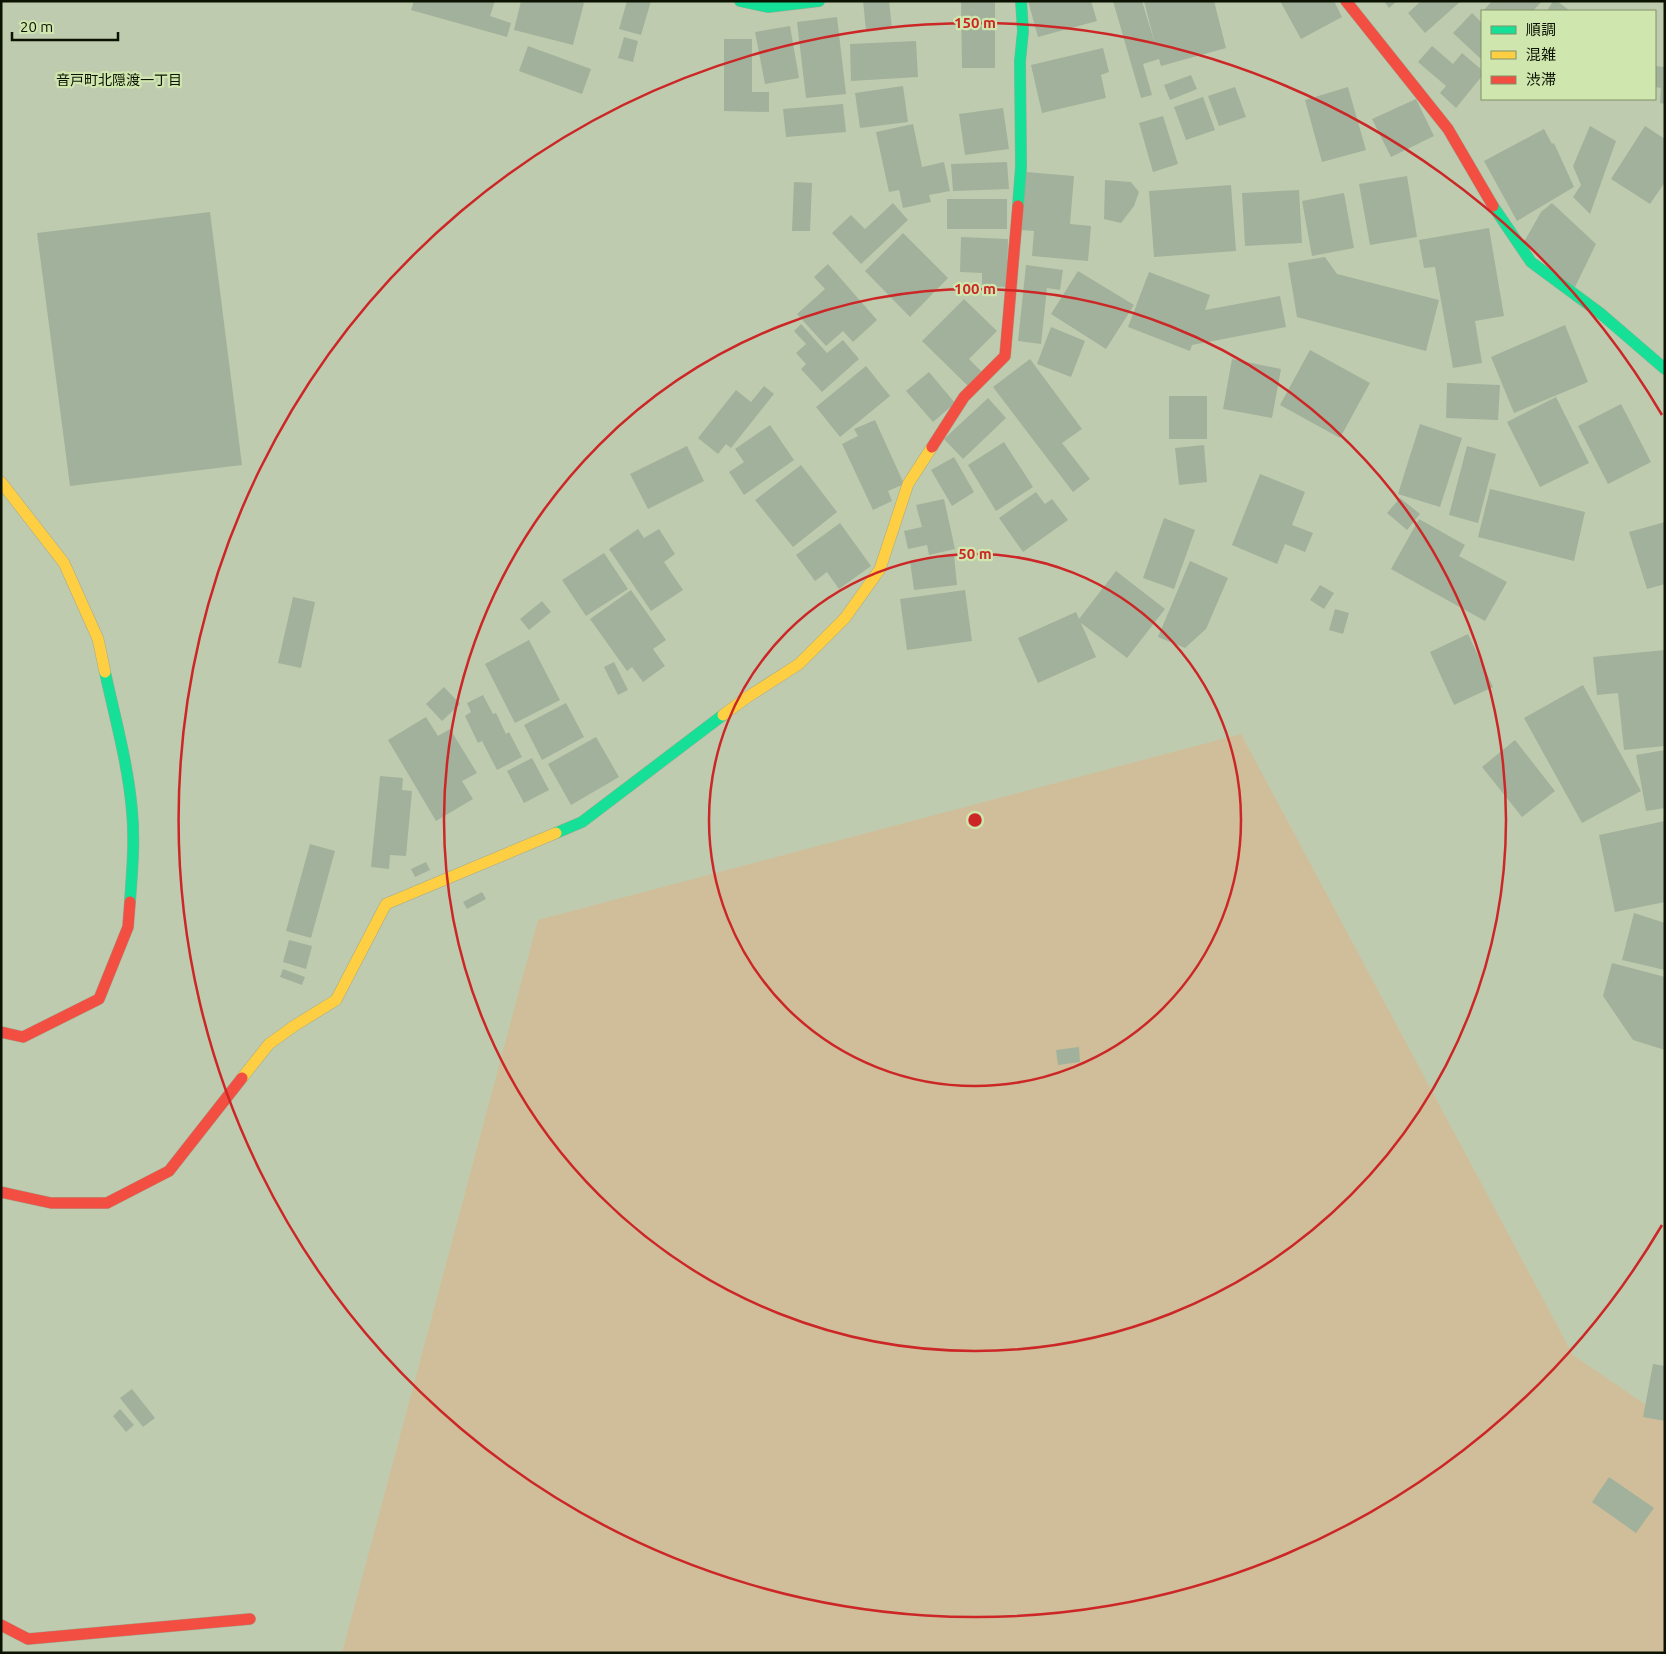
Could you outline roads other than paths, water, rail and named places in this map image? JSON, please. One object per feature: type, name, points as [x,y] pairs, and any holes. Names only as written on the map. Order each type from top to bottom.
[{"type":"street","points":[[740,1],[768,7],[819,1]]},
{"type":"street","points":[[1,1192],[51,1203],[106,1203],[169,1171],[269,1044],[336,1000],[386,904],[582,822],[746,698],[799,664],[845,618],[880,569],[908,484],[964,397],[1005,356],[1021,167],[1020,61],[1024,31],[1020,1]]},
{"type":"street","points":[[1346,1],[1448,129],[1481,187],[1531,262],[1600,313],[1665,369]]},
{"type":"street","points":[[1,482],[64,563],[98,639],[126,773],[132,810],[134,851],[128,927],[99,999],[23,1037],[1,1032]]},
{"type":"street","points":[[1,1625],[28,1639],[250,1619]]},
{"type":"district","name":"音戸町北隠渡一丁目","points":[[119,80]]}]
